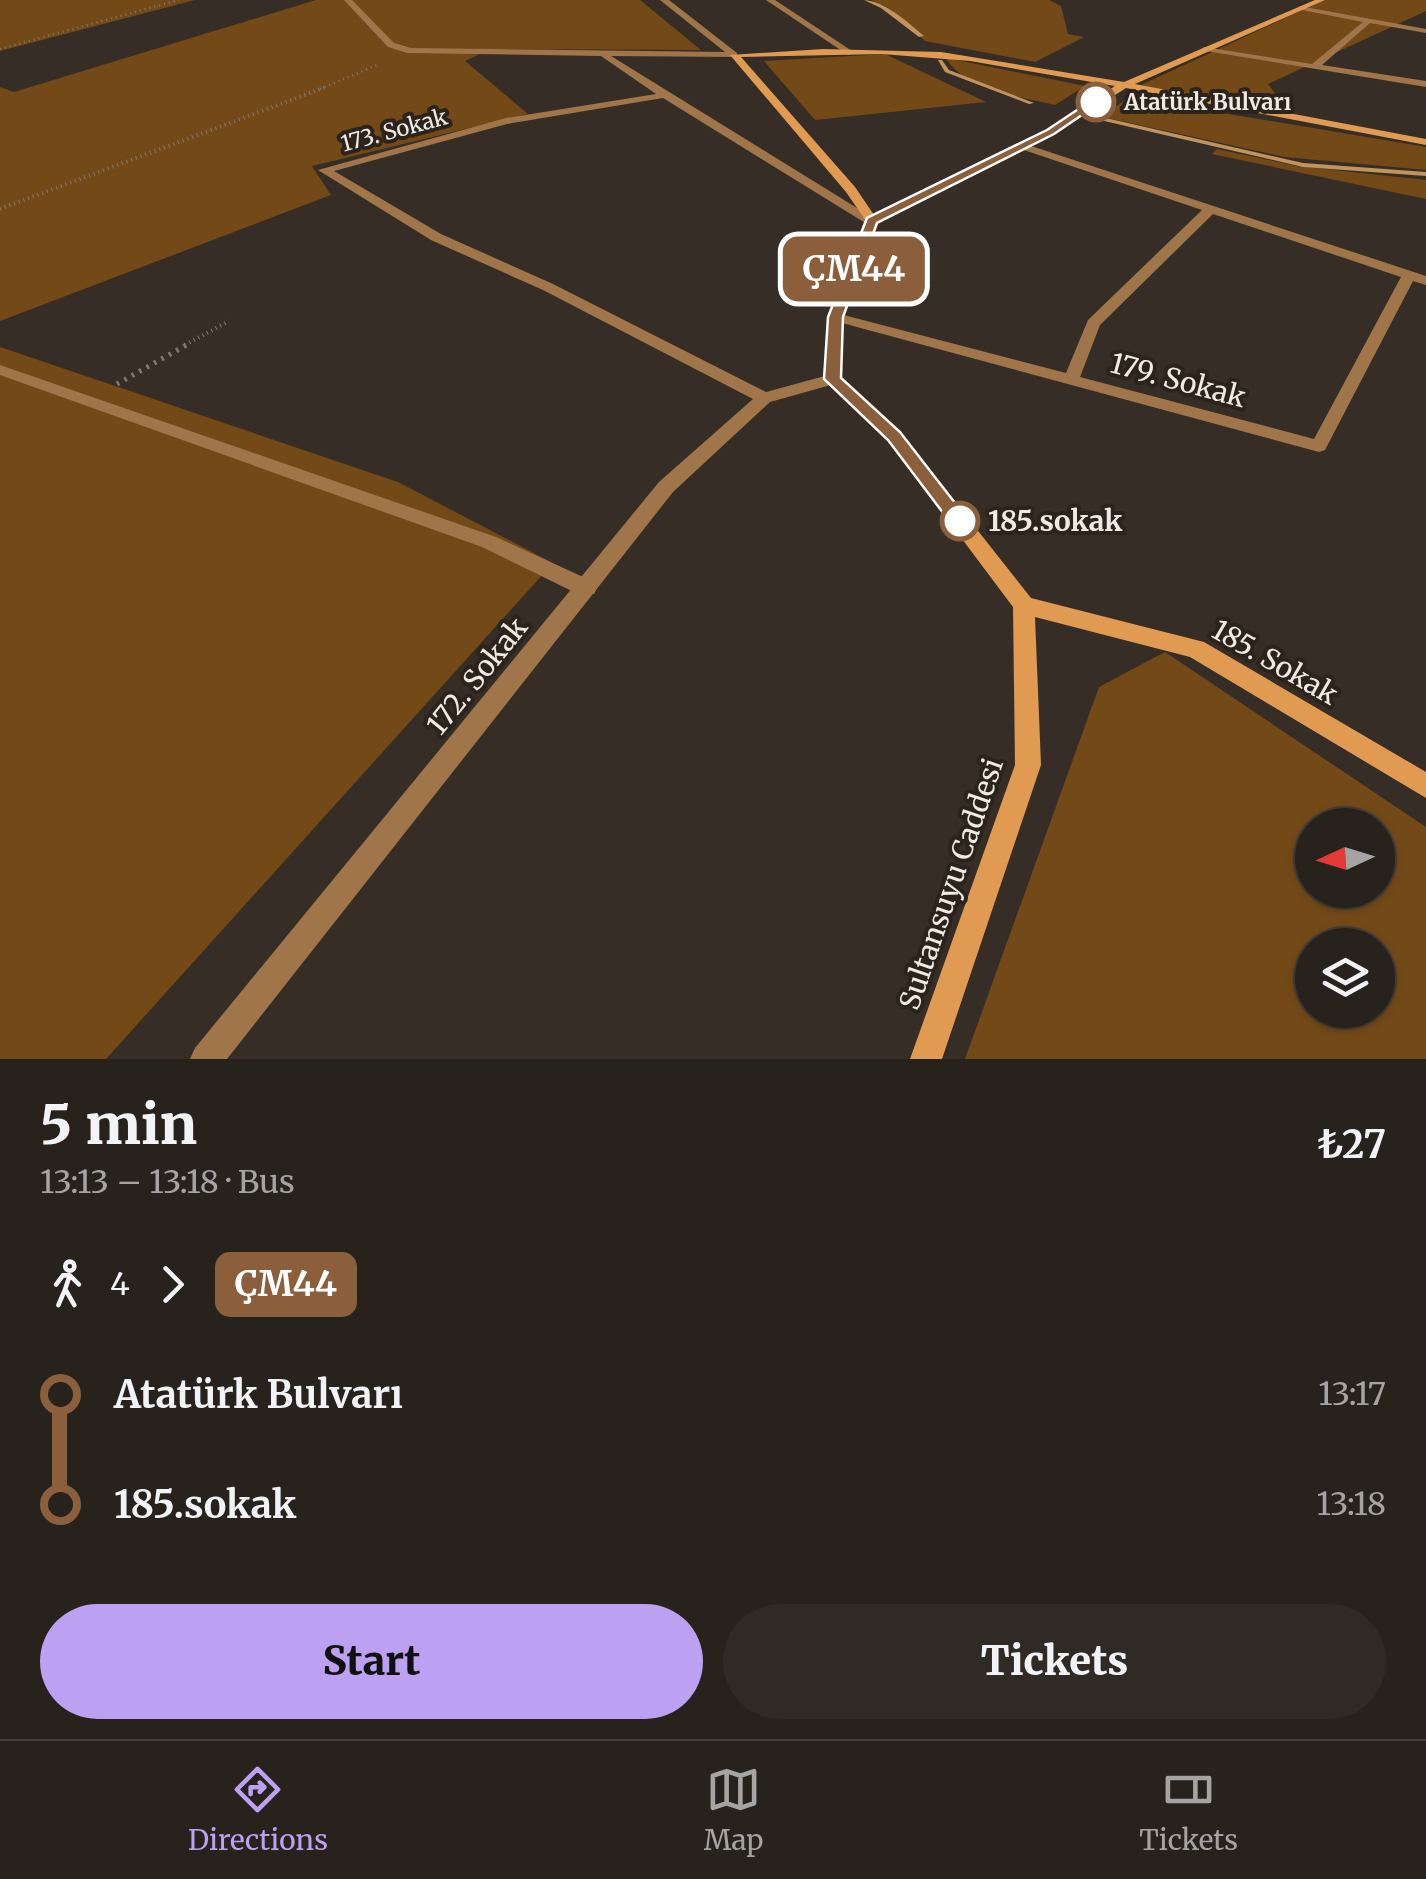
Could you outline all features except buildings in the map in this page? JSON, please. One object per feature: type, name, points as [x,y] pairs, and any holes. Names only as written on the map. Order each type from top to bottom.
[{"type":"main road","points":[[1024,605],[894,436],[832,379],[836,317],[872,221],[1022,146],[1120,87],[1321,0]]},
{"type":"main road","points":[[734,55],[852,53],[969,58],[1326,127],[1426,142]]},
{"type":"main road","points":[[734,55],[840,176],[872,221]]},
{"type":"main road","name":"185. Sokak","points":[[1024,605],[1196,648],[1426,786]]},
{"type":"main road","name":"Sultansuyu Caddesi","points":[[926,1059],[1028,766],[1024,605]]},
{"type":"street","points":[[348,0],[387,40],[399,48],[424,53],[734,55]]},
{"type":"street","points":[[664,0],[734,55]]},
{"type":"street","points":[[770,0],[852,53]]},
{"type":"street","points":[[1302,8],[1426,31]]},
{"type":"street","points":[[1312,68],[1369,20]]},
{"type":"street","points":[[1204,50],[1426,84]]},
{"type":"street","points":[[605,56],[872,221]]},
{"type":"street","name":"173. Sokak","points":[[666,95],[506,122],[324,170],[436,237],[548,287],[764,398]]},
{"type":"street","points":[[1022,146],[1417,278]]},
{"type":"street","points":[[1072,380],[1094,323],[1210,210]]},
{"type":"street","name":"179. Sokak","points":[[836,317],[1319,446],[1417,278]]},
{"type":"street","points":[[0,370],[489,542],[586,588]]},
{"type":"street","name":"172. Sokak","points":[[206,1059],[666,487],[764,398],[832,379]]},
{"type":"path","points":[[0,49],[179,0]]},
{"type":"path","points":[[0,209],[296,100],[373,67],[388,60],[365,46],[387,40]]},
{"type":"path","points":[[87,401],[229,321]]},
{"type":"shaded area","points":[[0,0],[195,0],[0,51]]},
{"type":"shaded area","points":[[316,0],[640,0],[701,50],[490,49],[465,61],[528,114],[312,166],[331,195],[0,321],[0,87],[14,92]]},
{"type":"shaded area","points":[[871,0],[1049,0],[1061,6],[1068,34],[1084,37],[1035,62],[925,41],[889,8]]},
{"type":"shaded area","points":[[1324,0],[1426,0],[1426,11],[1268,84],[1294,118],[1141,85]]},
{"type":"shaded area","points":[[885,54],[986,102],[815,120],[764,61]]},
{"type":"shaded area","points":[[946,58],[1085,86],[1055,105],[979,84],[954,69]]},
{"type":"shaded area","points":[[1128,97],[1426,147],[1426,170],[1285,157],[1103,117]]},
{"type":"shaded area","points":[[1217,149],[1297,166],[1426,180],[1426,199],[1212,154]]},
{"type":"shaded area","points":[[0,347],[398,482],[553,563],[106,1059],[0,1059]]},
{"type":"shaded area","points":[[1165,652],[1426,827],[1426,1059],[965,1059],[1099,687]]},
{"type":"waterway","points":[[867,0],[883,7],[921,36]]},
{"type":"waterway","points":[[940,61],[947,71],[1031,103]]},
{"type":"waterway","points":[[1100,118],[1303,165],[1426,174]]},
{"type":"bus line","name":"ÇM44","points":[[960,521],[894,436],[832,379],[836,317],[872,221],[1050,132],[1096,102]]},
{"type":"place","name":"Atatürk Bulvarı","points":[[1096,102]]},
{"type":"place","name":"185.sokak","points":[[960,521]]}]
